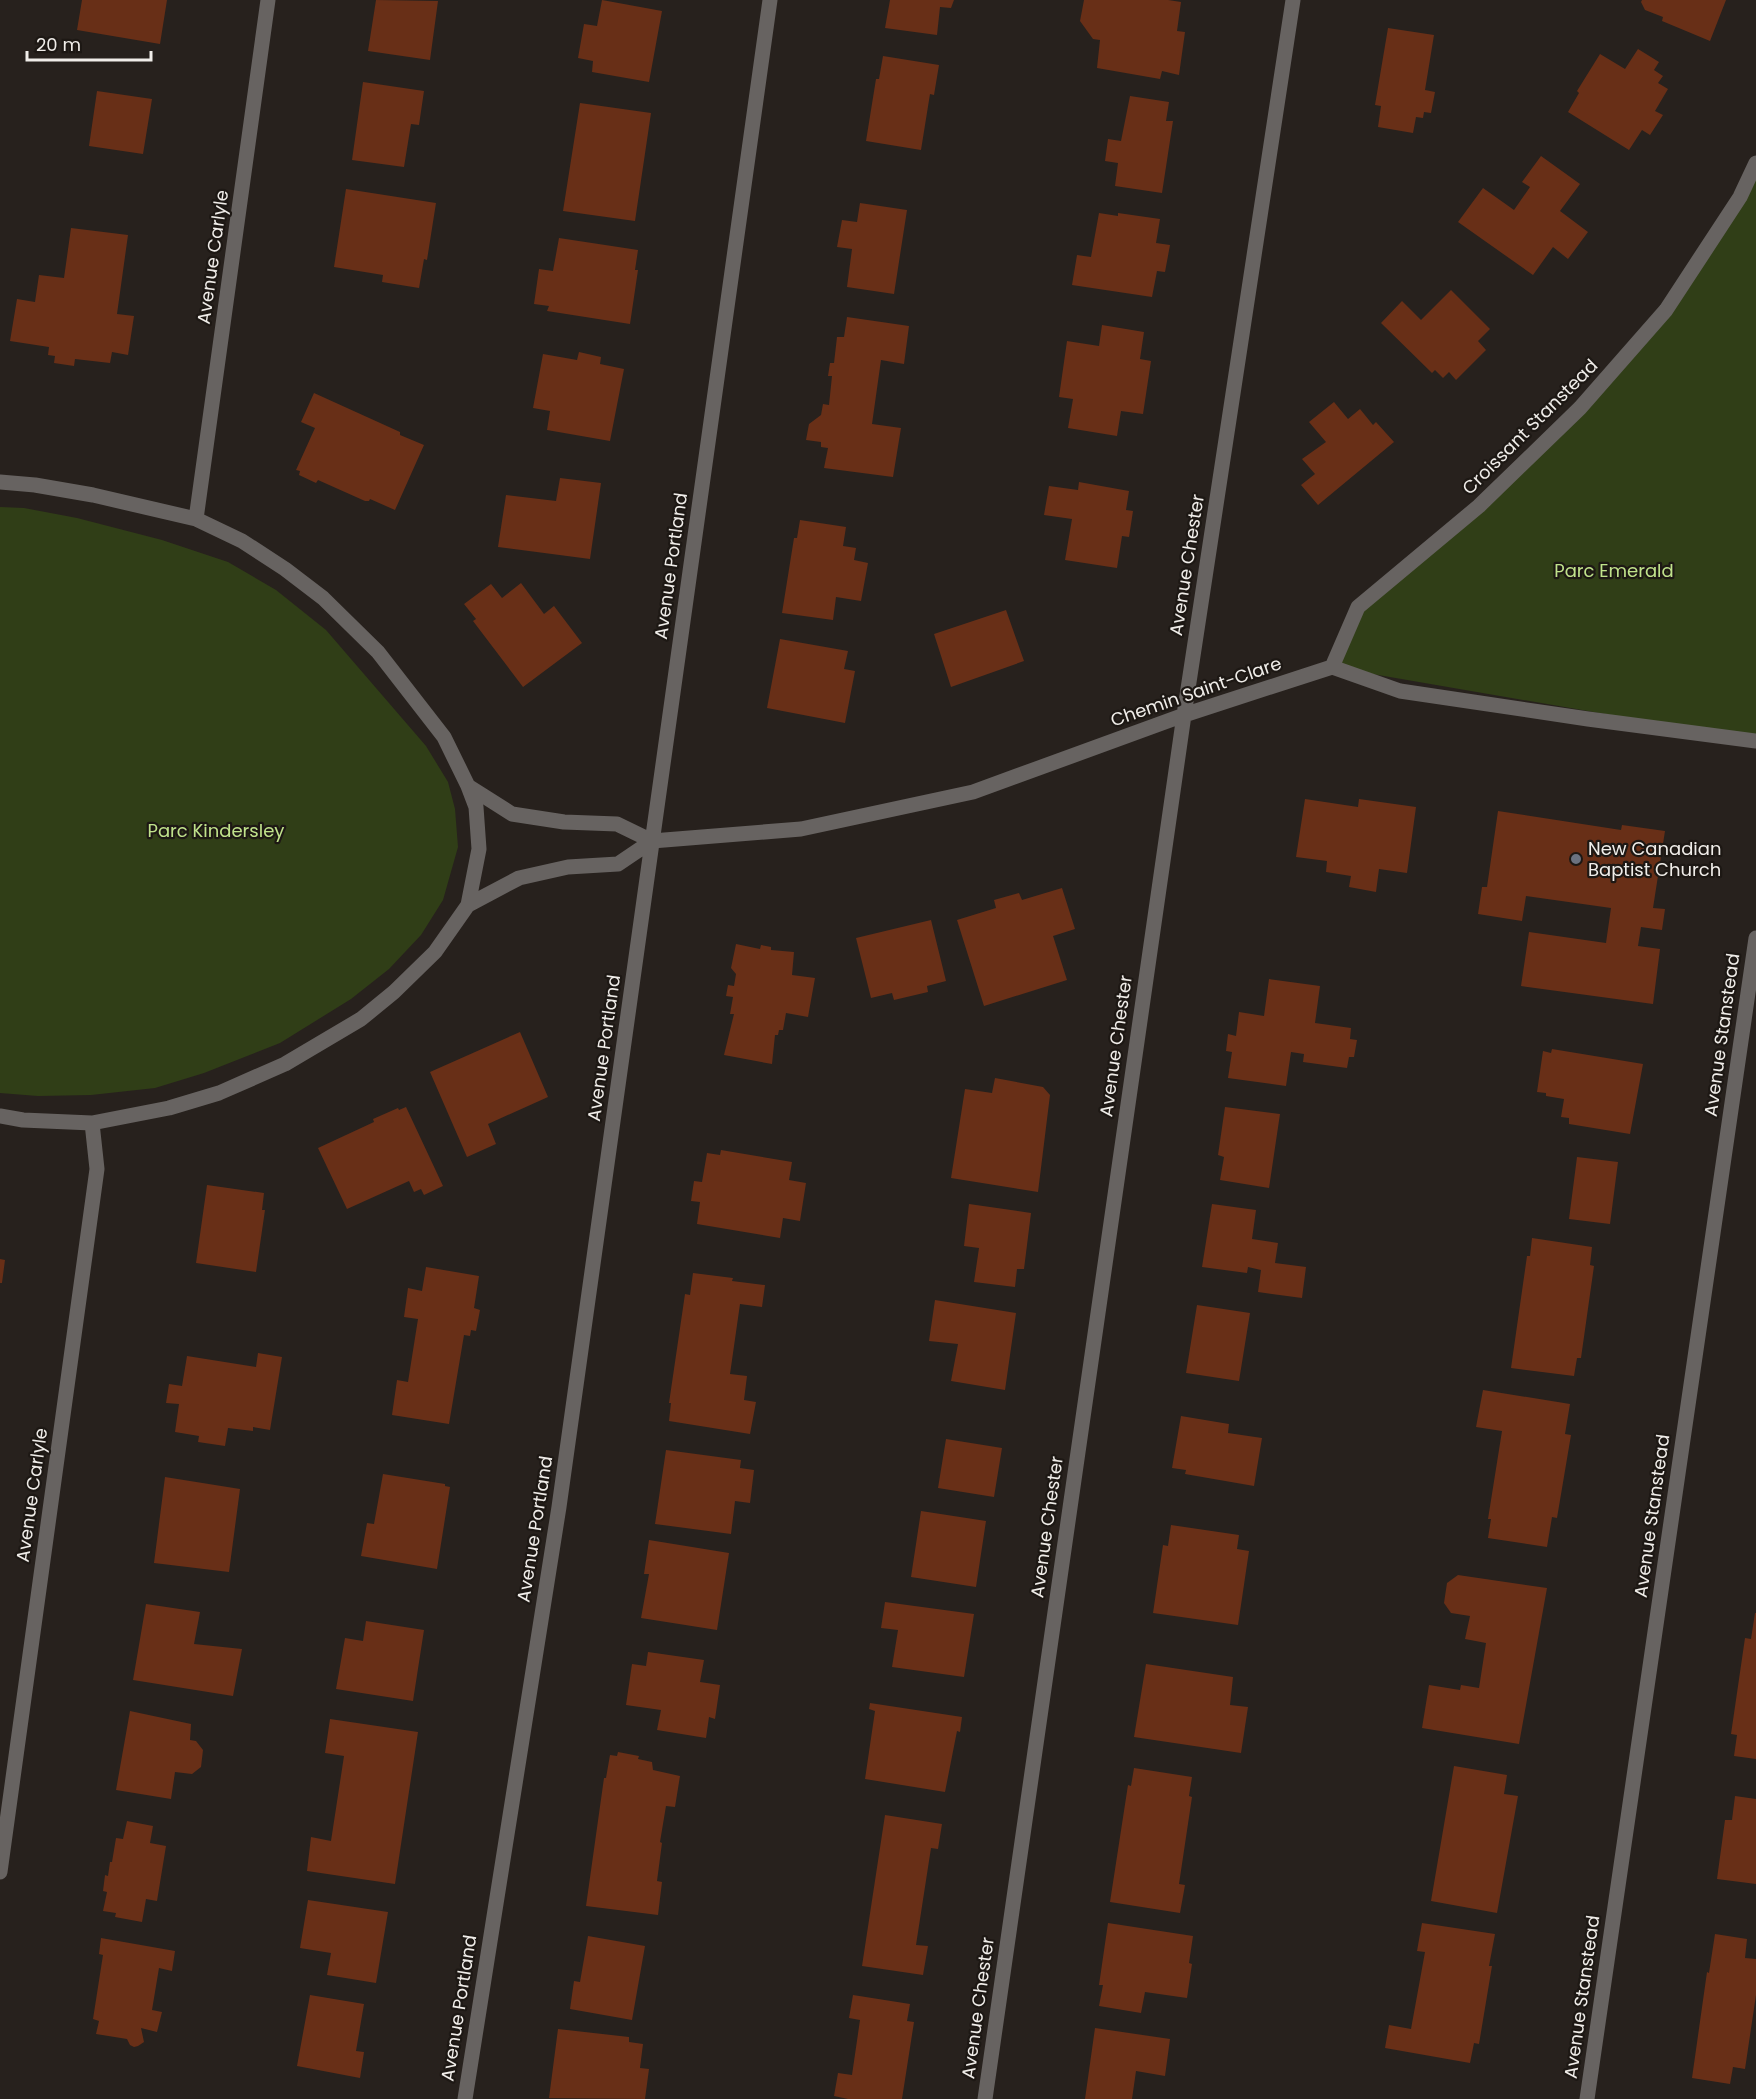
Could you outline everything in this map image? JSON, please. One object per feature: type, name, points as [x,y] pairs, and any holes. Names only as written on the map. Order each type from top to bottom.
[{"type":"street","name":"Avenue Carlyle","points":[[196,519],[268,0]]},
{"type":"street","name":"Avenue Portland","points":[[465,2099],[559,1507],[770,0]]},
{"type":"street","name":"Avenue Chester","points":[[985,2099],[1184,715],[1293,0]]},
{"type":"street","name":"Croissant Stanstead","points":[[1332,667],[1358,607],[1479,506],[1563,425],[1666,310],[1740,197],[1756,163]]},
{"type":"street","name":"Chemin Saint-Clare","points":[[0,482],[35,485],[93,495],[196,519],[242,541],[285,569],[323,598],[378,651],[444,737],[476,807],[479,849],[468,905],[435,952],[394,992],[361,1019],[285,1064],[219,1093],[169,1108],[92,1123],[23,1120],[0,1116]]},
{"type":"street","name":"Chemin Saint-Clare","points":[[468,905],[519,878],[568,867],[618,864],[652,841],[801,829],[973,792],[1184,715],[1332,667]]},
{"type":"street","points":[[1332,667],[1400,691],[1756,741]]},
{"type":"street","points":[[468,786],[512,814],[564,822],[617,824],[652,841]]},
{"type":"street","name":"Avenue Stanstead","points":[[1587,2099],[1756,938]]},
{"type":"street","name":"Avenue Carlyle","points":[[0,1872],[97,1169],[92,1123]]},
{"type":"green space","name":"Parc Emerald","points":[[1756,157],[1756,740],[1332,667],[1358,607],[1479,506],[1666,310]]},
{"type":"green space","name":"Parc Kindersley","points":[[0,507],[24,508],[77,518],[162,540],[228,562],[276,590],[326,630],[426,746],[448,782],[455,809],[458,847],[443,900],[421,935],[389,969],[351,999],[280,1043],[204,1073],[155,1088],[91,1095],[38,1096],[0,1093]]},
{"type":"building","points":[[82,0],[167,0],[160,44],[77,30]]},
{"type":"building","points":[[376,0],[438,1],[430,60],[368,51]]},
{"type":"building","points":[[602,0],[662,11],[649,82],[592,72],[593,61],[578,58],[584,24],[597,26]]},
{"type":"building","points":[[890,0],[954,0],[951,8],[940,7],[937,35],[885,28]]},
{"type":"building","points":[[1084,0],[1181,2],[1177,31],[1185,32],[1179,75],[1162,71],[1160,79],[1097,68],[1100,40],[1093,39],[1080,21]]},
{"type":"building","points":[[1642,0],[1726,0],[1710,41],[1662,21],[1663,17],[1645,10]]},
{"type":"building","points":[[1388,28],[1434,35],[1425,90],[1435,92],[1431,113],[1424,112],[1423,118],[1416,117],[1413,133],[1378,127],[1381,106],[1375,105]]},
{"type":"building","points":[[1638,49],[1659,62],[1654,70],[1663,76],[1658,83],[1668,89],[1655,111],[1663,115],[1650,135],[1642,130],[1629,150],[1568,112],[1579,93],[1577,91],[1600,54],[1625,69]]},
{"type":"building","points":[[883,56],[939,65],[934,95],[930,94],[921,150],[866,141],[876,79],[879,79]]},
{"type":"building","points":[[363,82],[424,91],[419,125],[411,124],[404,167],[352,160]]},
{"type":"building","points":[[97,91],[152,99],[143,154],[89,146]]},
{"type":"building","points":[[1130,96],[1169,102],[1166,121],[1173,121],[1162,193],[1115,186],[1118,163],[1105,161],[1108,139],[1121,141]]},
{"type":"building","points":[[580,103],[651,113],[635,221],[563,211]]},
{"type":"building","points":[[1541,156],[1580,184],[1560,211],[1588,232],[1568,259],[1553,247],[1533,275],[1458,222],[1483,188],[1514,210],[1530,187],[1522,182]]},
{"type":"building","points":[[346,189],[436,203],[427,260],[424,259],[419,288],[382,282],[383,275],[334,267]]},
{"type":"building","points":[[860,203],[907,210],[894,294],[847,287],[852,249],[837,247],[842,220],[857,222]]},
{"type":"building","points":[[1099,213],[1118,216],[1118,213],[1160,219],[1156,243],[1170,245],[1165,272],[1157,271],[1152,297],[1072,285],[1077,255],[1091,257]]},
{"type":"building","points":[[71,228],[128,235],[117,314],[134,316],[128,355],[112,352],[110,363],[75,359],[74,366],[54,363],[55,356],[48,355],[49,347],[10,341],[17,299],[35,302],[39,275],[64,278]]},
{"type":"building","points":[[559,238],[638,250],[635,270],[638,270],[630,324],[547,311],[549,306],[534,304],[539,269],[553,271]]},
{"type":"building","points":[[1451,290],[1490,329],[1478,341],[1486,350],[1456,380],[1449,372],[1443,378],[1435,370],[1432,373],[1381,323],[1402,301],[1421,320]]},
{"type":"building","points":[[847,317],[909,326],[904,364],[881,360],[872,424],[901,428],[893,477],[824,468],[828,448],[821,447],[821,442],[806,440],[809,424],[821,415],[823,404],[829,405],[832,376],[828,376],[830,363],[834,363],[837,337],[844,337]]},
{"type":"building","points":[[1102,325],[1144,332],[1140,359],[1151,361],[1143,414],[1121,411],[1117,436],[1068,428],[1073,399],[1059,397],[1067,341],[1099,346]]},
{"type":"building","points":[[579,352],[601,357],[600,364],[624,369],[610,441],[547,430],[550,411],[533,408],[543,354],[577,360]]},
{"type":"building","points":[[314,393],[424,445],[395,510],[370,499],[365,501],[318,480],[316,483],[299,475],[300,471],[296,470],[315,428],[301,422]]},
{"type":"building","points":[[1334,402],[1348,419],[1360,409],[1373,425],[1376,422],[1394,442],[1318,505],[1301,485],[1315,474],[1302,459],[1326,442],[1309,422]]},
{"type":"building","points":[[560,478],[601,483],[590,559],[498,547],[506,495],[556,501]]},
{"type":"building","points":[[1079,482],[1129,491],[1126,510],[1133,511],[1129,537],[1122,536],[1117,568],[1065,560],[1072,519],[1044,515],[1049,486],[1078,490]]},
{"type":"building","points":[[800,520],[846,527],[843,546],[856,548],[854,560],[868,563],[861,601],[836,597],[833,620],[782,613],[794,538],[797,538]]},
{"type":"building","points":[[521,583],[544,614],[554,606],[582,643],[523,687],[473,621],[476,619],[464,604],[491,584],[502,598]]},
{"type":"building","points":[[1006,610],[1024,661],[951,687],[934,634]]},
{"type":"building","points":[[780,639],[848,651],[844,669],[855,671],[845,723],[767,708]]},
{"type":"building","points":[[1305,799],[1358,807],[1359,799],[1416,807],[1407,873],[1379,869],[1376,892],[1349,887],[1351,876],[1326,872],[1327,861],[1296,857]]},
{"type":"building","name":"New Canadian Baptist Church","points":[[1498,811],[1621,830],[1622,825],[1665,831],[1653,908],[1665,909],[1662,930],[1641,927],[1638,946],[1660,949],[1653,1004],[1521,986],[1529,932],[1606,943],[1611,908],[1526,896],[1522,921],[1478,914],[1482,887],[1487,887]]},
{"type":"building","points":[[1062,888],[1075,929],[1053,936],[1067,980],[984,1006],[957,920],[996,908],[994,900],[1019,893],[1022,900]]},
{"type":"building","points":[[931,920],[946,981],[927,986],[928,992],[894,1000],[892,993],[871,998],[856,938]]},
{"type":"building","points":[[736,944],[760,949],[761,945],[771,947],[771,950],[794,952],[792,975],[815,978],[808,1017],[786,1013],[783,1030],[779,1030],[778,1035],[775,1035],[772,1064],[724,1055],[734,1014],[730,1014],[733,997],[726,996],[728,985],[734,986],[736,974],[731,968]]},
{"type":"building","points":[[1269,979],[1320,986],[1315,1023],[1351,1028],[1350,1039],[1357,1040],[1354,1057],[1349,1057],[1347,1068],[1303,1062],[1304,1054],[1291,1052],[1286,1086],[1228,1078],[1232,1052],[1226,1051],[1228,1034],[1236,1036],[1239,1012],[1264,1016]]},
{"type":"building","points":[[520,1032],[548,1097],[488,1124],[496,1144],[467,1157],[430,1072]]},
{"type":"building","points":[[1552,1049],[1643,1064],[1630,1134],[1569,1124],[1569,1118],[1561,1117],[1564,1099],[1537,1092],[1543,1051],[1551,1053]]},
{"type":"building","points":[[995,1078],[1043,1087],[1050,1095],[1038,1192],[951,1178],[965,1089],[992,1093]]},
{"type":"building","points":[[406,1107],[443,1186],[424,1195],[421,1189],[414,1192],[409,1181],[347,1209],[318,1148],[374,1122],[373,1119]]},
{"type":"building","points":[[1225,1107],[1280,1114],[1269,1188],[1220,1180],[1224,1157],[1218,1155]]},
{"type":"building","points":[[721,1150],[792,1162],[789,1180],[806,1183],[800,1221],[783,1218],[780,1238],[697,1224],[700,1202],[691,1201],[694,1181],[702,1182],[707,1153],[720,1155]]},
{"type":"building","points":[[1577,1157],[1618,1162],[1610,1224],[1569,1219]]},
{"type":"building","points":[[207,1185],[264,1193],[262,1210],[265,1210],[256,1272],[196,1263]]},
{"type":"building","points":[[969,1204],[1031,1213],[1024,1269],[1017,1269],[1015,1287],[974,1282],[979,1248],[964,1246]]},
{"type":"building","points":[[1212,1204],[1256,1210],[1252,1239],[1278,1243],[1275,1263],[1306,1267],[1302,1298],[1258,1292],[1261,1270],[1248,1267],[1247,1273],[1202,1267]]},
{"type":"building","points":[[1532,1238],[1592,1247],[1590,1265],[1594,1266],[1581,1358],[1577,1358],[1574,1376],[1511,1368],[1527,1256],[1530,1256]]},
{"type":"building","points":[[0,1259],[5,1260],[2,1283],[0,1283]]},
{"type":"building","points":[[426,1267],[479,1276],[474,1308],[480,1310],[476,1331],[471,1330],[470,1336],[464,1335],[449,1424],[392,1415],[397,1380],[408,1382],[418,1319],[404,1317],[408,1288],[422,1291]]},
{"type":"building","points":[[693,1273],[765,1285],[762,1307],[740,1304],[730,1374],[747,1376],[744,1400],[756,1402],[750,1434],[669,1421],[671,1403],[669,1403],[685,1294],[690,1295]]},
{"type":"building","points":[[935,1300],[1016,1313],[1005,1390],[951,1381],[958,1344],[929,1341]]},
{"type":"building","points":[[1197,1305],[1250,1313],[1239,1381],[1186,1373]]},
{"type":"building","points":[[258,1353],[282,1357],[270,1430],[253,1427],[253,1431],[228,1428],[225,1446],[198,1442],[199,1436],[175,1432],[179,1404],[166,1403],[169,1384],[182,1386],[187,1356],[256,1367]]},
{"type":"building","points":[[1483,1390],[1570,1404],[1565,1434],[1571,1435],[1557,1518],[1552,1517],[1547,1547],[1488,1538],[1491,1519],[1488,1519],[1502,1431],[1476,1427]]},
{"type":"building","points":[[1181,1416],[1229,1424],[1228,1433],[1262,1438],[1254,1486],[1185,1474],[1186,1470],[1172,1468]]},
{"type":"building","points":[[946,1439],[1002,1448],[994,1497],[938,1488]]},
{"type":"building","points":[[666,1450],[741,1460],[740,1468],[754,1470],[750,1503],[735,1501],[731,1534],[655,1524]]},
{"type":"building","points":[[383,1474],[445,1484],[450,1487],[437,1569],[361,1556],[367,1523],[374,1524]]},
{"type":"building","points":[[165,1477],[240,1489],[229,1572],[154,1563]]},
{"type":"building","points":[[921,1511],[986,1521],[976,1587],[911,1577]]},
{"type":"building","points":[[1171,1525],[1239,1535],[1237,1549],[1249,1551],[1238,1625],[1153,1613],[1163,1545],[1168,1546]]},
{"type":"building","points":[[649,1540],[729,1553],[717,1630],[641,1618],[649,1574],[644,1574]]},
{"type":"building","points":[[1458,1575],[1547,1588],[1519,1744],[1422,1728],[1429,1685],[1460,1690],[1461,1685],[1479,1688],[1486,1643],[1465,1639],[1470,1616],[1451,1613],[1444,1603],[1447,1583]]},
{"type":"building","points":[[885,1602],[974,1614],[964,1677],[892,1667],[898,1630],[881,1628]]},
{"type":"building","points":[[146,1604],[200,1612],[194,1644],[242,1649],[233,1696],[133,1680]]},
{"type":"building","points":[[1755,1613],[1756,1759],[1734,1756],[1737,1735],[1731,1734],[1745,1638],[1751,1639]]},
{"type":"building","points":[[366,1621],[424,1630],[413,1701],[336,1689],[345,1638],[363,1641]]},
{"type":"building","points":[[648,1652],[704,1660],[700,1682],[720,1685],[715,1719],[709,1717],[706,1738],[657,1730],[661,1710],[626,1705],[632,1664],[646,1666]]},
{"type":"building","points":[[1146,1664],[1233,1677],[1230,1705],[1248,1707],[1241,1753],[1134,1737]]},
{"type":"building","points":[[870,1703],[962,1717],[945,1792],[865,1779],[875,1711],[869,1709]]},
{"type":"building","points":[[130,1711],[191,1724],[190,1740],[196,1741],[203,1750],[201,1767],[192,1774],[175,1772],[171,1799],[116,1790]]},
{"type":"building","points":[[330,1719],[418,1732],[395,1884],[307,1871],[311,1837],[331,1841],[344,1756],[325,1753]]},
{"type":"building","points":[[618,1752],[639,1756],[638,1759],[652,1762],[653,1770],[680,1776],[675,1807],[666,1806],[660,1842],[662,1843],[657,1881],[662,1882],[658,1915],[586,1906],[604,1778],[606,1778],[610,1755],[617,1756]]},
{"type":"building","points":[[1454,1766],[1507,1775],[1504,1794],[1518,1796],[1497,1913],[1431,1901]]},
{"type":"building","points":[[1134,1768],[1192,1777],[1189,1796],[1192,1797],[1179,1884],[1185,1885],[1180,1913],[1110,1902],[1128,1785],[1131,1786]]},
{"type":"building","points":[[1735,1796],[1756,1799],[1756,1884],[1717,1879],[1725,1820],[1732,1820]]},
{"type":"building","points":[[885,1815],[942,1824],[938,1849],[931,1848],[916,1945],[928,1946],[923,1975],[862,1966]]},
{"type":"building","points":[[127,1821],[153,1826],[150,1843],[166,1846],[157,1901],[146,1899],[142,1922],[115,1917],[116,1913],[103,1911],[107,1892],[103,1891],[105,1875],[108,1876],[116,1838],[123,1839]]},
{"type":"building","points":[[308,1900],[388,1912],[376,1983],[327,1975],[331,1953],[300,1948]]},
{"type":"building","points":[[1108,1923],[1193,1936],[1187,1998],[1145,1992],[1141,2013],[1099,2006],[1103,1985],[1099,1985]]},
{"type":"building","points":[[1422,1923],[1495,1934],[1479,2044],[1474,2043],[1470,2063],[1385,2048],[1389,2025],[1411,2029],[1425,1952],[1417,1951]]},
{"type":"building","points":[[1715,1934],[1747,1939],[1745,1958],[1756,1959],[1756,1995],[1745,2069],[1733,2067],[1730,2084],[1692,2078],[1707,1972],[1709,1973]]},
{"type":"building","points":[[588,1936],[645,1946],[632,2020],[570,2009],[574,1981],[580,1982]]},
{"type":"building","points":[[101,1938],[175,1951],[172,1971],[159,1968],[152,2010],[162,2012],[157,2032],[141,2028],[144,2042],[138,2046],[130,2045],[127,2039],[96,2034],[99,2021],[93,2019],[103,1955],[99,1954]]},
{"type":"building","points":[[310,1995],[364,2004],[356,2051],[364,2052],[360,2078],[297,2066]]},
{"type":"building","points":[[853,1995],[910,2004],[907,2021],[914,2022],[902,2099],[848,2099],[834,2096],[838,2073],[852,2075],[860,2020],[849,2018]]},
{"type":"building","points":[[1095,2028],[1170,2039],[1165,2076],[1136,2071],[1132,2099],[1085,2099]]},
{"type":"building","points":[[558,2029],[629,2037],[629,2042],[643,2044],[640,2068],[649,2069],[645,2099],[549,2098]]},
{"type":"place","name":"New Canadian Baptist Church","points":[[1576,859]]}]
